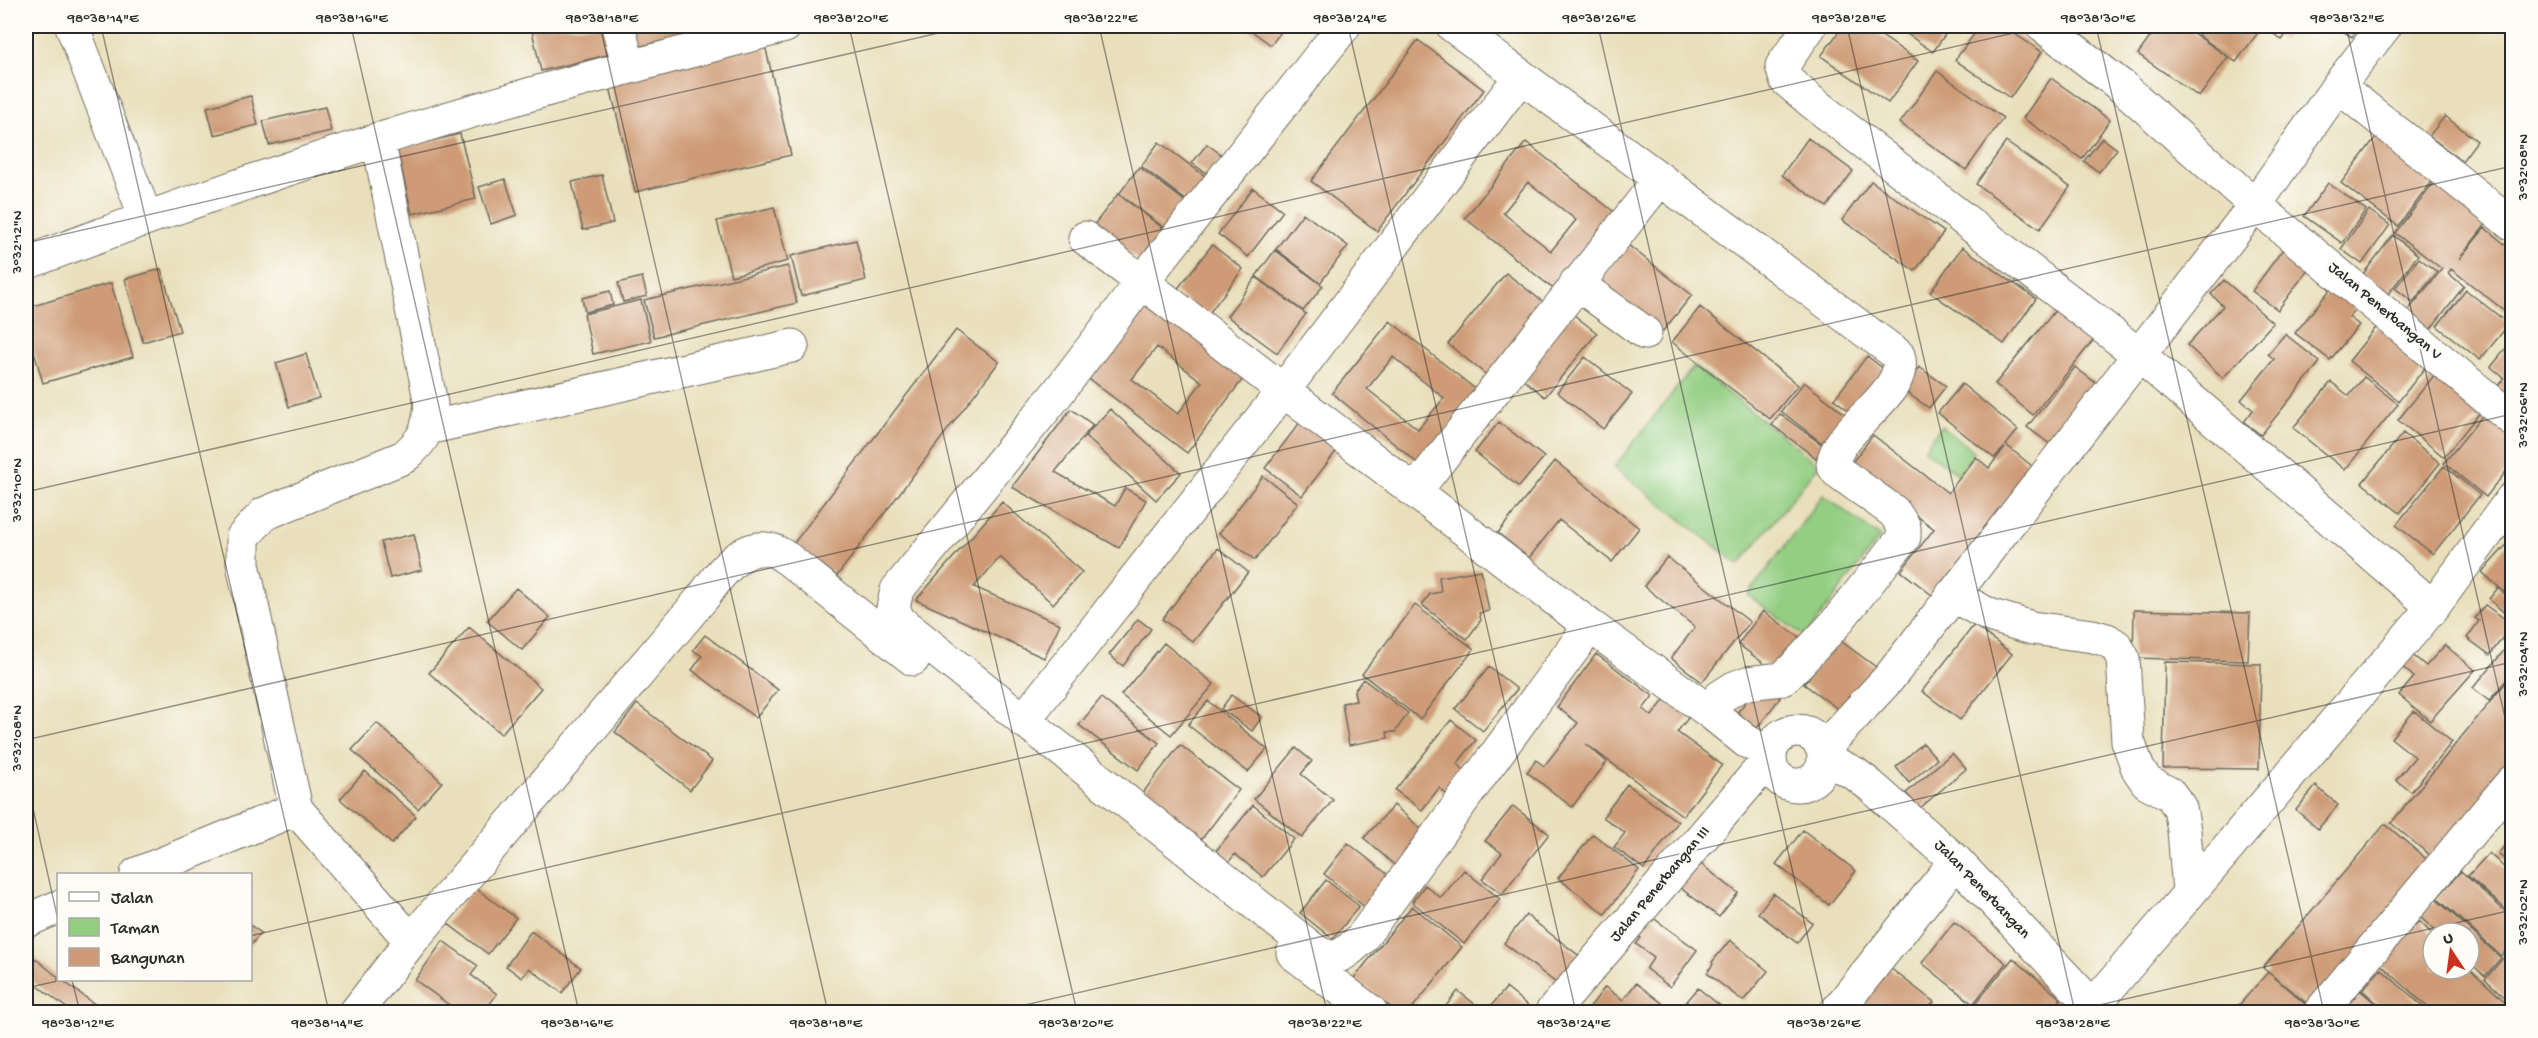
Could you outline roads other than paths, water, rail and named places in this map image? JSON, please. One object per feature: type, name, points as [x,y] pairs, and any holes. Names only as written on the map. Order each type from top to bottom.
[{"type":"street","points":[[72,26],[146,218]]},
{"type":"street","points":[[618,26],[629,67]]},
{"type":"street","points":[[26,263],[146,218],[378,140],[629,67],[785,26]]},
{"type":"street","points":[[1344,26],[1056,395],[894,596],[893,608],[899,621],[1023,721],[1311,948],[1323,957],[1335,958],[1348,952],[1361,939],[1590,626]]},
{"type":"street","points":[[1453,26],[1898,355],[1901,364],[1900,372],[1890,388],[1837,451],[1833,465],[1837,471],[1894,512],[1904,527],[1904,537],[1835,624],[1782,679],[1747,683],[1734,688],[1720,697],[1710,712]]},
{"type":"street","points":[[1810,26],[1782,66],[1786,80],[1854,136],[2138,354],[2433,607]]},
{"type":"street","name":"Jalan Penerbangan V","points":[[2043,26],[2125,88],[2255,205],[2512,419]]},
{"type":"street","points":[[1085,238],[1416,490],[1590,626],[1710,712],[1746,741],[1770,756],[1773,769],[1779,778],[1789,784],[1800,785],[1811,781],[1819,774],[1824,754],[1889,678],[2255,205],[2338,86],[2385,26]]},
{"type":"street","points":[[1023,721],[1283,391],[1521,76]]},
{"type":"street","points":[[2338,86],[2512,224]]},
{"type":"street","points":[[378,140],[430,404],[429,428],[420,444],[404,457],[264,514],[243,537],[243,564],[296,809],[411,941]]},
{"type":"street","points":[[1416,490],[1576,283],[1660,179]]},
{"type":"street","points":[[1576,283],[1646,333]]},
{"type":"street","points":[[429,428],[792,346]]},
{"type":"street","points":[[2093,1011],[2189,892],[2433,607],[2512,499]]},
{"type":"street","points":[[356,1012],[411,941],[704,596],[721,572],[746,553],[771,549],[788,559],[1034,756],[1371,1012]]},
{"type":"street","points":[[1952,595],[1989,615],[2032,628],[2093,636],[2107,640],[2116,646],[2123,658],[2128,741],[2138,769],[2147,782],[2170,794],[2180,808],[2189,892]]},
{"type":"street","name":"Jalan Penerbangan","points":[[1824,754],[1871,786],[1956,861],[2093,1011]]},
{"type":"street","name":"Jalan Penerbangan III","points":[[1552,1012],[1770,756]]},
{"type":"street","points":[[2320,1012],[2512,782]]},
{"type":"street","points":[[139,873],[296,809]]},
{"type":"street","points":[[1836,1012],[1956,861]]},
{"type":"street","points":[[26,921],[57,907]]}]
